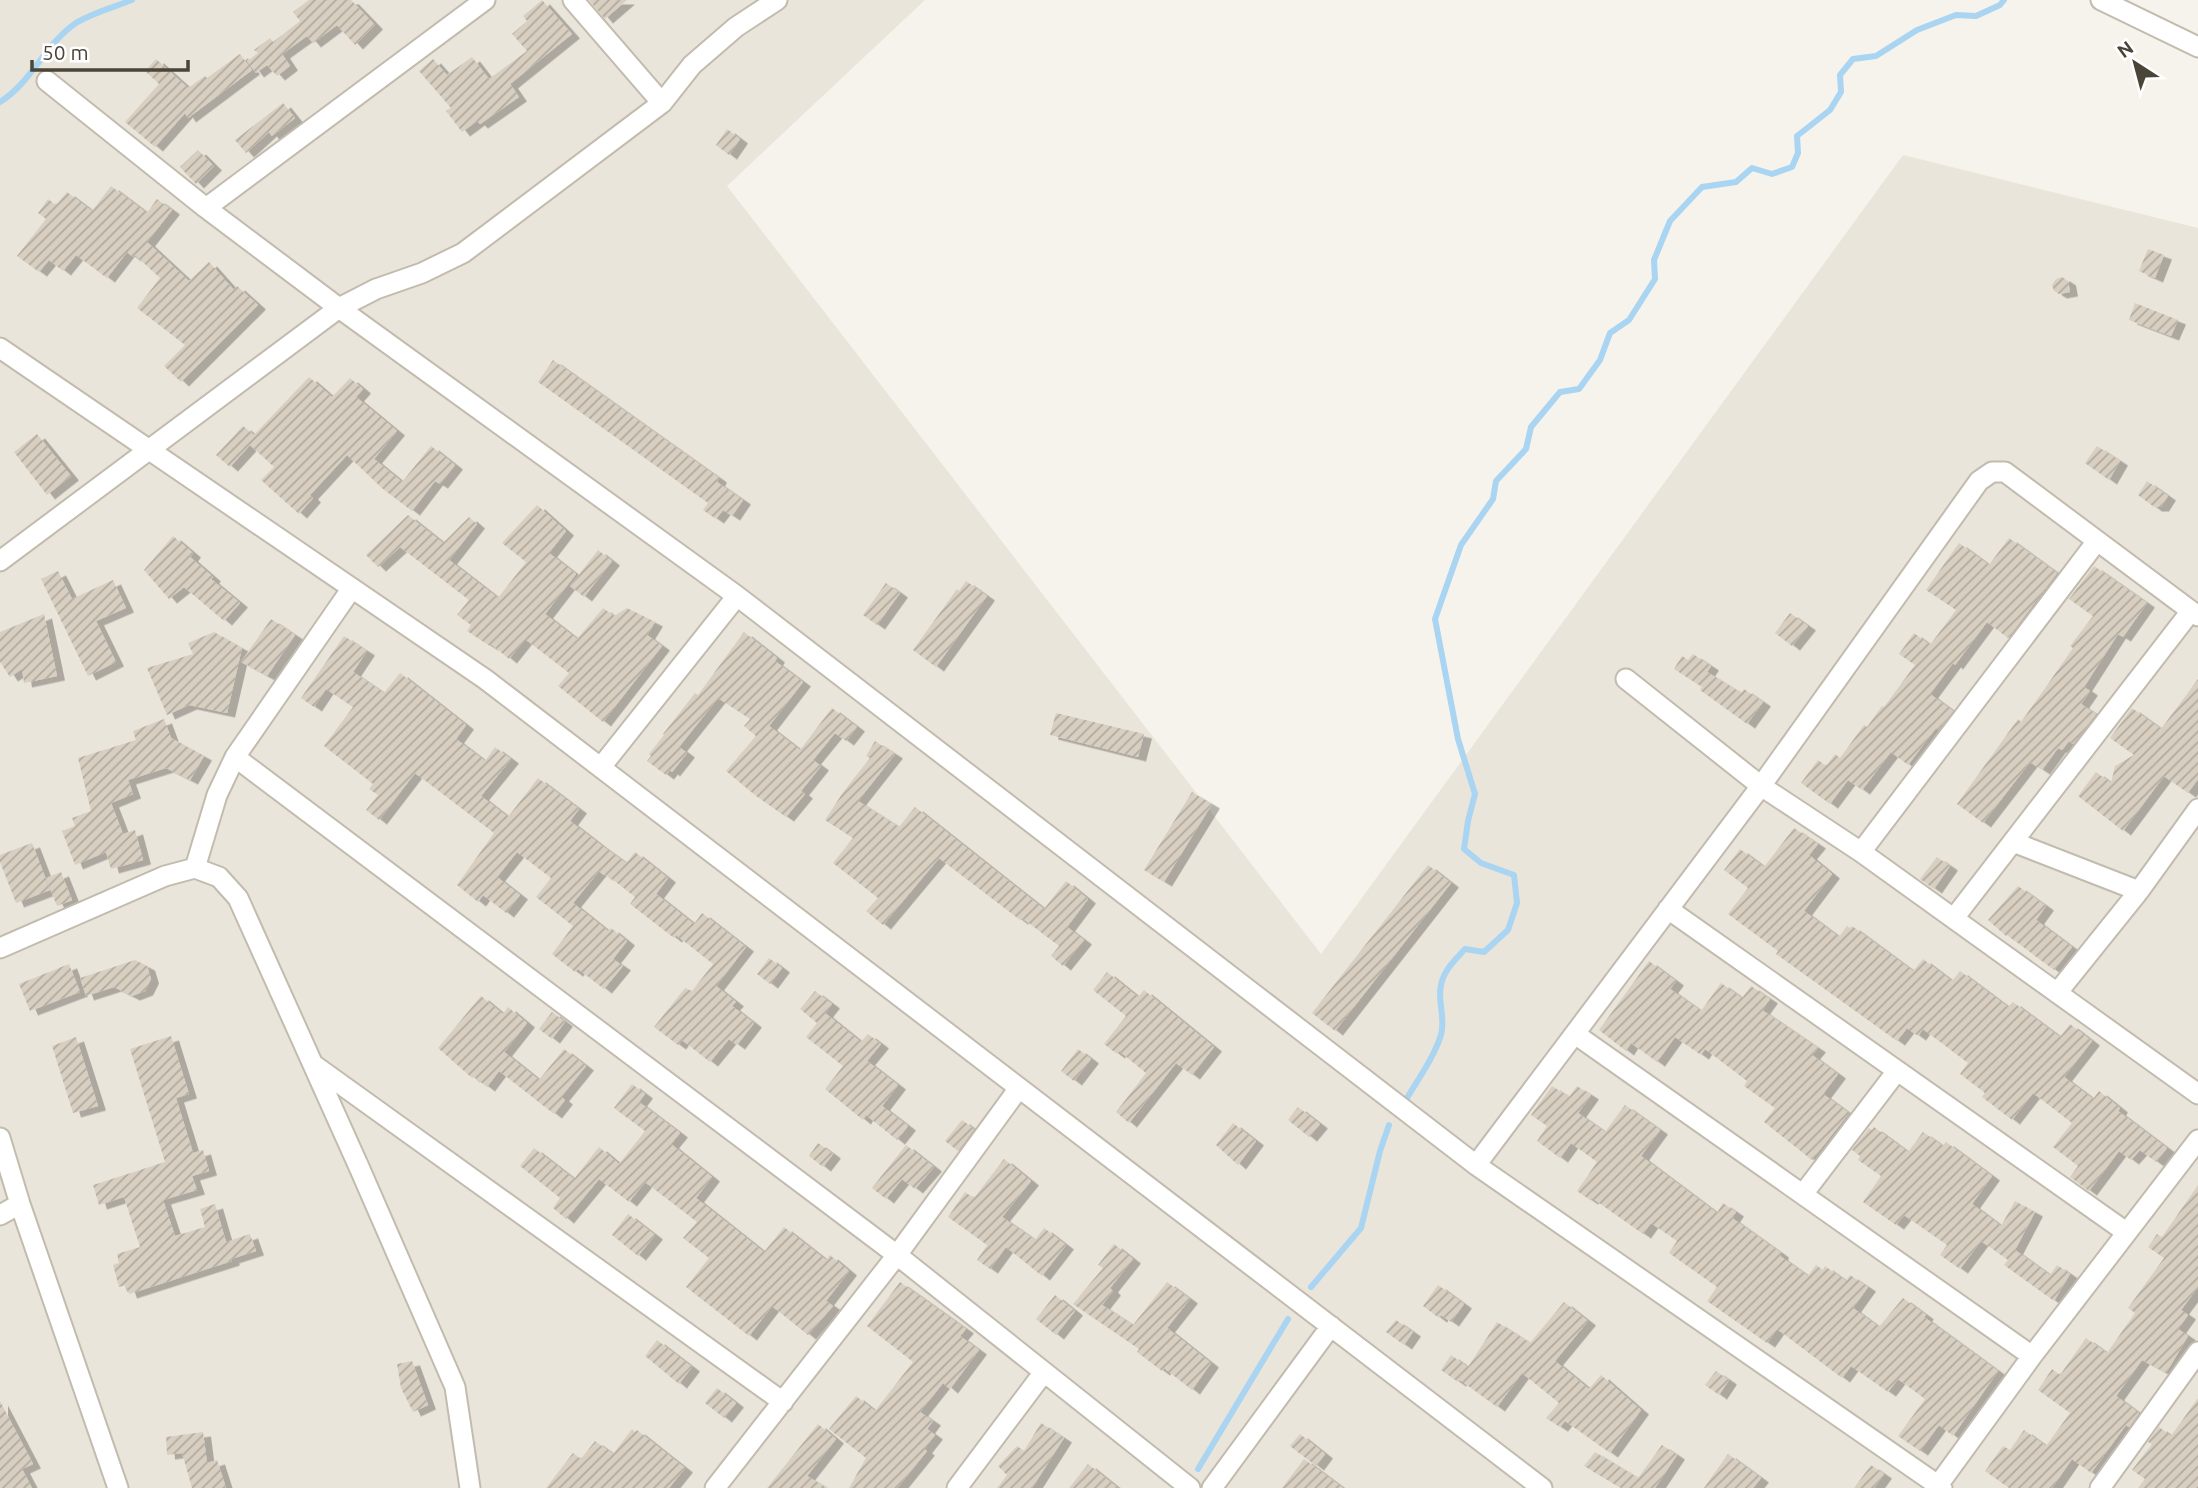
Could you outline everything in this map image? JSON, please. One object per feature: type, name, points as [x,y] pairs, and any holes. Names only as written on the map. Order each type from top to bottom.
[{"type":"street","points":[[206,208],[485,0]]},
{"type":"street","points":[[573,0],[662,103]]},
{"type":"street","points":[[0,561],[339,308],[376,289],[422,273],[463,253],[662,103],[692,65],[736,27],[777,0]]},
{"type":"street","points":[[2101,0],[2198,47]]},
{"type":"street","points":[[47,81],[206,208],[339,308],[737,596],[1476,1165],[1939,1487],[2032,1356],[2198,1140]]},
{"type":"street","points":[[0,348],[485,679],[1542,1488]]},
{"type":"street","points":[[1476,1165],[1761,786],[1979,481],[1992,472],[2005,472],[2194,613],[1954,918]]},
{"type":"street","points":[[1861,852],[2096,541]]},
{"type":"street","points":[[195,868],[217,795],[235,757],[352,588]]},
{"type":"street","points":[[601,768],[737,596]]},
{"type":"street","points":[[1626,679],[1761,786],[1861,852],[2198,1094]]},
{"type":"street","points":[[235,757],[897,1255],[1190,1488]]},
{"type":"street","points":[[2057,993],[2138,891],[2198,809]]},
{"type":"street","points":[[2012,842],[2138,891]]},
{"type":"street","points":[[0,948],[165,876],[195,868],[219,877],[238,898],[455,1387],[470,1488]]},
{"type":"street","points":[[1668,909],[2126,1232]]},
{"type":"street","points":[[1575,1034],[2032,1356]]},
{"type":"street","points":[[314,1065],[783,1402]]},
{"type":"street","points":[[1803,1194],[1898,1071]]},
{"type":"street","points":[[715,1488],[897,1255],[1019,1088]]},
{"type":"street","points":[[0,1138],[20,1204],[118,1488]]},
{"type":"street","points":[[0,1215],[20,1204]]},
{"type":"street","points":[[1212,1488],[1331,1326]]},
{"type":"street","points":[[2100,1488],[2198,1352]]},
{"type":"street","points":[[957,1488],[1044,1372]]},
{"type":"shaded area","points":[[0,0],[925,0],[727,186],[1321,954],[1903,155],[2198,228],[2198,1488],[0,1488]]},
{"type":"building","points":[[309,0],[351,0],[375,25],[355,45],[337,25],[313,43],[307,36],[282,54],[290,66],[277,76],[267,65],[256,73],[247,61],[258,53],[254,50],[270,38],[273,42],[300,21],[293,12]]},
{"type":"building","points":[[542,0],[572,34],[510,84],[519,97],[480,124],[477,121],[462,132],[446,111],[451,108],[419,71],[433,59],[447,75],[472,57],[489,79],[527,51],[512,34],[527,21],[523,16]]},
{"type":"building","points":[[589,0],[627,0],[605,19]]},
{"type":"building","points":[[240,54],[252,70],[188,118],[185,113],[155,147],[125,122],[159,84],[145,71],[156,59],[188,88]]},
{"type":"building","points":[[283,103],[295,118],[272,136],[269,132],[246,153],[235,140]]},
{"type":"building","points":[[727,129],[740,139],[729,155],[716,145]]},
{"type":"building","points":[[198,150],[214,166],[196,184],[180,167]]},
{"type":"building","points":[[111,186],[147,213],[157,199],[172,210],[147,242],[189,281],[209,262],[234,290],[237,286],[258,305],[181,382],[164,366],[185,345],[137,308],[160,278],[135,255],[133,257],[127,252],[107,278],[76,255],[63,271],[49,260],[39,272],[17,256],[46,219],[38,213],[48,199],[56,205],[67,192],[92,211]]},
{"type":"building","points":[[2148,249],[2164,255],[2155,278],[2139,271]]},
{"type":"building","points":[[2062,277],[2068,281],[2070,292],[2059,294],[2054,291],[2052,285],[2056,279]]},
{"type":"building","points":[[2135,303],[2178,320],[2171,336],[2129,320]]},
{"type":"building","points":[[553,360],[719,478],[717,482],[743,500],[732,516],[723,510],[716,519],[703,510],[708,503],[538,382]]},
{"type":"building","points":[[309,377],[332,397],[350,378],[363,389],[356,397],[397,431],[374,459],[402,482],[431,446],[455,465],[440,484],[435,481],[412,511],[383,489],[347,455],[310,495],[313,498],[299,514],[261,480],[274,467],[250,445],[230,467],[216,455],[243,426],[254,435]]},
{"type":"building","points":[[37,434],[71,476],[47,495],[14,452]]},
{"type":"building","points":[[2097,446],[2120,461],[2109,480],[2085,463]]},
{"type":"building","points":[[2147,481],[2168,496],[2161,507],[2154,507],[2138,495]]},
{"type":"building","points":[[537,505],[566,531],[549,553],[576,574],[545,614],[577,639],[603,608],[614,616],[627,608],[655,622],[647,635],[662,646],[603,722],[558,686],[569,673],[525,639],[509,659],[491,644],[490,646],[467,631],[471,625],[457,615],[469,600],[400,547],[378,567],[366,555],[408,515],[443,543],[469,517],[477,524],[449,560],[498,598],[526,562],[502,543]]},
{"type":"building","points":[[173,536],[193,553],[190,557],[213,577],[211,579],[240,603],[224,621],[184,587],[169,599],[144,570]]},
{"type":"building","points":[[2009,538],[2057,573],[2008,638],[1987,622],[1955,665],[1953,663],[1930,694],[1953,711],[1938,730],[1936,728],[1908,765],[1891,752],[1862,790],[1848,780],[1830,804],[1801,783],[1818,760],[1826,766],[1835,754],[1840,758],[1864,725],[1867,727],[1882,706],[1884,707],[1915,665],[1899,654],[1914,633],[1930,645],[1956,610],[1926,590],[1959,543],[1989,565]]},
{"type":"building","points":[[598,550],[612,561],[584,597],[570,586]]},
{"type":"building","points":[[2094,566],[2147,603],[2123,637],[2118,634],[2084,687],[2090,691],[2081,704],[2096,714],[2073,744],[2069,741],[2062,750],[2058,748],[2042,770],[2030,762],[1983,823],[1957,804],[2018,719],[2021,722],[2073,648],[2070,646],[2093,616],[2069,599]]},
{"type":"building","points":[[58,571],[72,599],[113,580],[126,608],[96,621],[116,662],[88,676],[41,579]]},
{"type":"building","points":[[966,581],[987,596],[936,667],[913,650],[957,589],[959,591]]},
{"type":"building","points":[[886,583],[900,593],[877,625],[863,615]]},
{"type":"building","points":[[1790,613],[1808,626],[1792,646],[1775,633]]},
{"type":"building","points":[[44,614],[57,676],[24,683],[22,669],[10,677],[0,662],[0,632]]},
{"type":"building","points":[[271,619],[295,635],[267,676],[241,662]]},
{"type":"building","points":[[214,632],[242,648],[227,713],[189,705],[167,715],[147,668],[193,654],[188,643]]},
{"type":"building","points":[[744,632],[803,682],[769,726],[800,750],[832,708],[857,727],[846,741],[835,733],[813,760],[821,766],[801,791],[805,794],[786,817],[726,771],[756,736],[744,726],[750,719],[718,698],[679,747],[687,753],[672,772],[670,770],[666,775],[647,761],[663,734],[695,693],[698,695]]},
{"type":"building","points":[[344,636],[367,651],[353,672],[384,693],[400,673],[466,725],[456,739],[485,761],[495,747],[511,759],[481,796],[508,817],[538,778],[579,809],[570,821],[601,845],[626,863],[635,852],[668,878],[656,894],[694,924],[702,913],[746,947],[716,986],[736,1002],[732,1006],[754,1023],[737,1045],[729,1039],[710,1062],[682,1040],[678,1045],[654,1027],[685,988],[692,991],[713,964],[630,904],[635,897],[607,875],[599,871],[573,903],[608,931],[611,928],[627,941],[613,959],[623,966],[604,989],[552,954],[573,926],[536,897],[551,878],[517,852],[497,877],[520,895],[506,913],[483,895],[478,902],[457,885],[494,833],[415,773],[379,820],[366,810],[378,795],[369,789],[373,784],[324,746],[353,707],[326,689],[314,707],[301,698]]},
{"type":"building","points":[[1693,654],[1711,666],[1707,672],[1741,693],[1744,689],[1763,702],[1747,724],[1700,690],[1702,687],[1674,669],[1682,656],[1688,660]]},
{"type":"building","points":[[2198,679],[2198,779],[2188,793],[2164,776],[2123,831],[2078,796],[2096,772],[2111,783],[2115,766],[2134,755],[2110,738],[2132,708],[2161,729]]},
{"type":"building","points":[[1056,713],[1144,734],[1138,757],[1050,735]]},
{"type":"building","points":[[164,719],[171,738],[204,756],[190,780],[166,768],[128,780],[133,794],[111,803],[123,834],[135,830],[143,860],[111,869],[106,852],[75,865],[62,831],[75,826],[72,818],[91,811],[78,758],[136,740],[133,731]]},
{"type":"building","points":[[875,741],[895,754],[858,801],[899,827],[915,807],[1044,909],[1066,881],[1088,899],[1067,927],[1084,940],[1063,966],[1051,956],[1059,946],[939,858],[883,925],[866,911],[878,898],[833,863],[853,838],[825,820],[870,758],[866,756]]},
{"type":"building","points":[[1192,792],[1212,804],[1164,882],[1144,870]]},
{"type":"building","points":[[1794,828],[1818,844],[1809,855],[1832,874],[1804,911],[1839,937],[1847,926],[1852,926],[1913,971],[1923,959],[1952,981],[1960,971],[2008,1007],[2013,1002],[2060,1037],[2070,1024],[2092,1041],[2064,1077],[2093,1099],[2099,1091],[2120,1108],[2118,1111],[2167,1148],[2156,1162],[2140,1150],[2131,1160],[2119,1151],[2089,1191],[2070,1177],[2078,1166],[2053,1147],[2072,1123],[2033,1093],[2012,1120],[1982,1097],[1985,1093],[1960,1074],[1968,1063],[1923,1029],[1918,1036],[1907,1028],[1897,1041],[1776,954],[1778,951],[1728,914],[1748,888],[1724,870],[1740,849],[1764,867]]},
{"type":"building","points":[[32,843],[50,890],[16,903],[0,862],[0,855]]},
{"type":"building","points":[[1937,857],[1950,866],[1934,889],[1920,879]]},
{"type":"building","points":[[1428,865],[1451,883],[1335,1031],[1312,1013]]},
{"type":"building","points":[[61,872],[72,900],[57,906],[46,878]]},
{"type":"building","points":[[2018,886],[2046,906],[2036,920],[2072,947],[2054,970],[1988,920]]},
{"type":"building","points":[[769,958],[782,968],[770,984],[757,974]]},
{"type":"building","points":[[135,960],[147,966],[151,979],[145,991],[132,996],[114,987],[86,996],[80,978]]},
{"type":"building","points":[[1649,961],[1676,981],[1670,989],[1701,1011],[1721,983],[1742,998],[1751,986],[1770,999],[1762,1010],[1818,1048],[1812,1055],[1838,1074],[1823,1094],[1849,1113],[1812,1160],[1764,1122],[1775,1108],[1744,1086],[1747,1081],[1705,1049],[1701,1055],[1675,1037],[1657,1062],[1631,1043],[1626,1051],[1599,1030]]},
{"type":"building","points":[[69,964],[80,992],[30,1011],[19,984]]},
{"type":"building","points":[[1107,972],[1138,997],[1144,990],[1214,1047],[1192,1075],[1176,1063],[1129,1123],[1116,1112],[1146,1073],[1119,1051],[1117,1054],[1104,1044],[1126,1016],[1093,990]]},
{"type":"building","points":[[815,991],[832,1004],[825,1013],[861,1042],[868,1034],[881,1044],[867,1061],[898,1085],[882,1106],[908,1126],[897,1140],[866,1115],[863,1120],[825,1089],[843,1066],[806,1037],[817,1023],[800,1009]]},
{"type":"building","points":[[481,996],[503,1014],[508,1007],[527,1023],[504,1052],[539,1080],[564,1049],[586,1066],[561,1097],[565,1100],[554,1114],[499,1071],[487,1087],[472,1078],[438,1048]]},
{"type":"building","points":[[552,1012],[565,1022],[552,1039],[539,1029]]},
{"type":"building","points":[[171,1036],[189,1094],[176,1098],[193,1153],[203,1150],[209,1171],[192,1176],[197,1190],[163,1200],[175,1236],[205,1227],[200,1209],[215,1204],[226,1242],[250,1234],[256,1251],[129,1294],[126,1285],[119,1287],[113,1265],[119,1263],[117,1254],[140,1247],[124,1197],[99,1205],[93,1185],[165,1162],[130,1049]]},
{"type":"building","points":[[76,1037],[98,1106],[73,1113],[52,1046]]},
{"type":"building","points":[[1078,1049],[1091,1059],[1074,1081],[1061,1071]]},
{"type":"building","points":[[632,1084],[645,1094],[639,1102],[680,1133],[671,1144],[712,1177],[696,1198],[764,1252],[784,1227],[826,1260],[830,1255],[849,1271],[826,1301],[833,1306],[808,1335],[772,1306],[749,1336],[686,1287],[709,1258],[683,1238],[697,1222],[645,1182],[629,1202],[599,1179],[566,1219],[553,1208],[560,1198],[520,1166],[534,1148],[574,1179],[599,1147],[619,1164],[645,1131],[614,1108]]},
{"type":"building","points":[[1552,1086],[1569,1097],[1577,1086],[1591,1095],[1578,1113],[1605,1132],[1625,1105],[1660,1130],[1641,1156],[1717,1213],[1723,1203],[1736,1212],[1732,1218],[1808,1276],[1816,1265],[1823,1270],[1825,1266],[1846,1281],[1850,1275],[1868,1287],[1853,1308],[1879,1327],[1903,1298],[1926,1315],[1924,1317],[1998,1371],[1953,1436],[1939,1425],[1920,1451],[1898,1436],[1925,1399],[1898,1379],[1888,1392],[1851,1366],[1842,1378],[1777,1329],[1767,1343],[1707,1301],[1717,1287],[1669,1253],[1677,1241],[1651,1223],[1643,1234],[1592,1198],[1590,1200],[1577,1191],[1597,1162],[1571,1143],[1560,1158],[1537,1141],[1547,1126],[1531,1115]]},
{"type":"building","points":[[1298,1107],[1320,1124],[1309,1137],[1288,1120]]},
{"type":"building","points":[[962,1120],[974,1129],[958,1151],[945,1141]]},
{"type":"building","points":[[1233,1123],[1256,1141],[1238,1165],[1216,1145]]},
{"type":"building","points":[[1874,1127],[1908,1152],[1923,1132],[1943,1146],[1946,1142],[1992,1176],[1972,1204],[2001,1226],[2015,1201],[2035,1212],[2015,1250],[2050,1275],[2057,1265],[2070,1274],[2054,1301],[2004,1265],[2008,1260],[1981,1241],[1960,1269],[1940,1255],[1947,1245],[1904,1215],[1896,1225],[1863,1202],[1881,1176],[1858,1160],[1860,1156],[1852,1150],[1869,1128],[1872,1130]]},
{"type":"building","points":[[818,1143],[833,1154],[823,1167],[809,1156]]},
{"type":"building","points":[[906,1145],[934,1167],[915,1189],[902,1179],[886,1199],[872,1188]]},
{"type":"building","points":[[1004,1159],[1031,1181],[1002,1217],[1035,1240],[1044,1228],[1066,1245],[1042,1276],[1006,1247],[990,1269],[977,1260],[987,1245],[948,1217],[965,1192],[974,1198]]},
{"type":"building","points":[[2198,1185],[2198,1287],[2181,1310],[2188,1315],[2178,1329],[2188,1336],[2166,1373],[2142,1360],[2116,1396],[2139,1413],[2129,1427],[2126,1425],[2091,1473],[2072,1459],[2052,1488],[2009,1488],[1985,1471],[2003,1446],[2010,1450],[2024,1430],[2046,1446],[2070,1413],[2038,1390],[2052,1369],[2060,1375],[2086,1338],[2107,1353],[2135,1313],[2128,1308],[2164,1258],[2148,1247],[2157,1234],[2162,1237]]},
{"type":"building","points":[[628,1214],[655,1235],[638,1256],[612,1235]]},
{"type":"building","points":[[1114,1244],[1133,1259],[1110,1288],[1113,1291],[1102,1305],[1133,1325],[1167,1282],[1190,1299],[1167,1328],[1211,1363],[1192,1390],[1164,1368],[1162,1371],[1137,1352],[1139,1349],[1073,1304],[1103,1268],[1098,1265]]},
{"type":"building","points":[[900,1282],[966,1329],[960,1336],[979,1350],[950,1389],[943,1383],[920,1412],[933,1421],[927,1429],[935,1435],[924,1449],[927,1451],[897,1488],[849,1488],[866,1458],[829,1429],[856,1396],[875,1411],[913,1362],[867,1326]]},
{"type":"building","points":[[1438,1285],[1464,1304],[1451,1322],[1441,1315],[1439,1318],[1423,1306]]},
{"type":"building","points":[[1055,1295],[1075,1311],[1056,1335],[1036,1319]]},
{"type":"building","points":[[1564,1302],[1588,1321],[1555,1361],[1589,1389],[1601,1375],[1641,1410],[1610,1453],[1565,1421],[1560,1427],[1546,1418],[1559,1403],[1522,1373],[1497,1407],[1460,1380],[1458,1382],[1441,1370],[1451,1355],[1468,1367],[1497,1322],[1530,1343]]},
{"type":"building","points":[[1396,1320],[1413,1332],[1404,1345],[1386,1332]]},
{"type":"building","points":[[657,1340],[692,1367],[679,1384],[645,1356]]},
{"type":"building","points":[[412,1361],[428,1405],[413,1412],[401,1388],[397,1364]]},
{"type":"building","points":[[1716,1371],[1729,1380],[1719,1395],[1705,1385]]},
{"type":"building","points":[[717,1388],[736,1403],[724,1418],[705,1403]]},
{"type":"building","points":[[2198,1398],[2198,1488],[2138,1488],[2145,1479],[2132,1470],[2152,1444],[2148,1442],[2159,1427],[2171,1436]]},
{"type":"building","points":[[0,1401],[33,1464],[22,1469],[32,1488],[0,1488]]},
{"type":"building","points":[[1041,1423],[1064,1438],[1032,1488],[997,1488],[1007,1475],[998,1466],[1017,1446],[1024,1451]]},
{"type":"building","points":[[818,1424],[836,1439],[807,1476],[827,1488],[767,1488]]},
{"type":"building","points":[[632,1429],[635,1432],[637,1430],[685,1468],[669,1488],[546,1488],[573,1453],[581,1459],[595,1441],[613,1454]]},
{"type":"building","points":[[203,1432],[207,1463],[217,1460],[226,1488],[192,1488],[182,1453],[167,1455],[166,1437]]},
{"type":"building","points":[[1300,1434],[1325,1454],[1316,1466],[1290,1446]]},
{"type":"building","points":[[1662,1445],[1677,1455],[1655,1488],[1621,1488],[1584,1466],[1595,1452],[1638,1478]]},
{"type":"building","points":[[1728,1454],[1761,1478],[1753,1488],[1704,1488]]},
{"type":"building","points":[[1304,1459],[1343,1488],[1282,1488]]},
{"type":"building","points":[[1088,1464],[1118,1488],[1069,1488]]},
{"type":"building","points":[[1871,1465],[1884,1474],[1874,1488],[1854,1488]]},
{"type":"waterway","points":[[0,102],[21,84],[56,41],[76,23],[132,0]]},
{"type":"waterway","points":[[1407,1098],[1441,1035],[1442,980],[1465,949],[1484,952],[1508,930],[1517,903],[1514,875],[1481,863],[1464,849],[1475,794],[1458,739],[1435,619],[1461,545],[1493,499],[1496,481],[1526,449],[1531,427],[1560,392],[1579,389],[1600,360],[1610,333],[1629,320],[1655,279],[1654,260],[1670,221],[1702,187],[1736,182],[1752,168],[1772,174],[1792,167],[1798,153],[1797,136],[1830,110],[1841,92],[1840,75],[1853,59],[1876,56],[1917,30],[1956,15],[1976,16],[2000,5],[2004,0]]},
{"type":"waterway","points":[[1311,1287],[1361,1228],[1389,1125]]},
{"type":"waterway","points":[[1198,1469],[1288,1319]]}]
